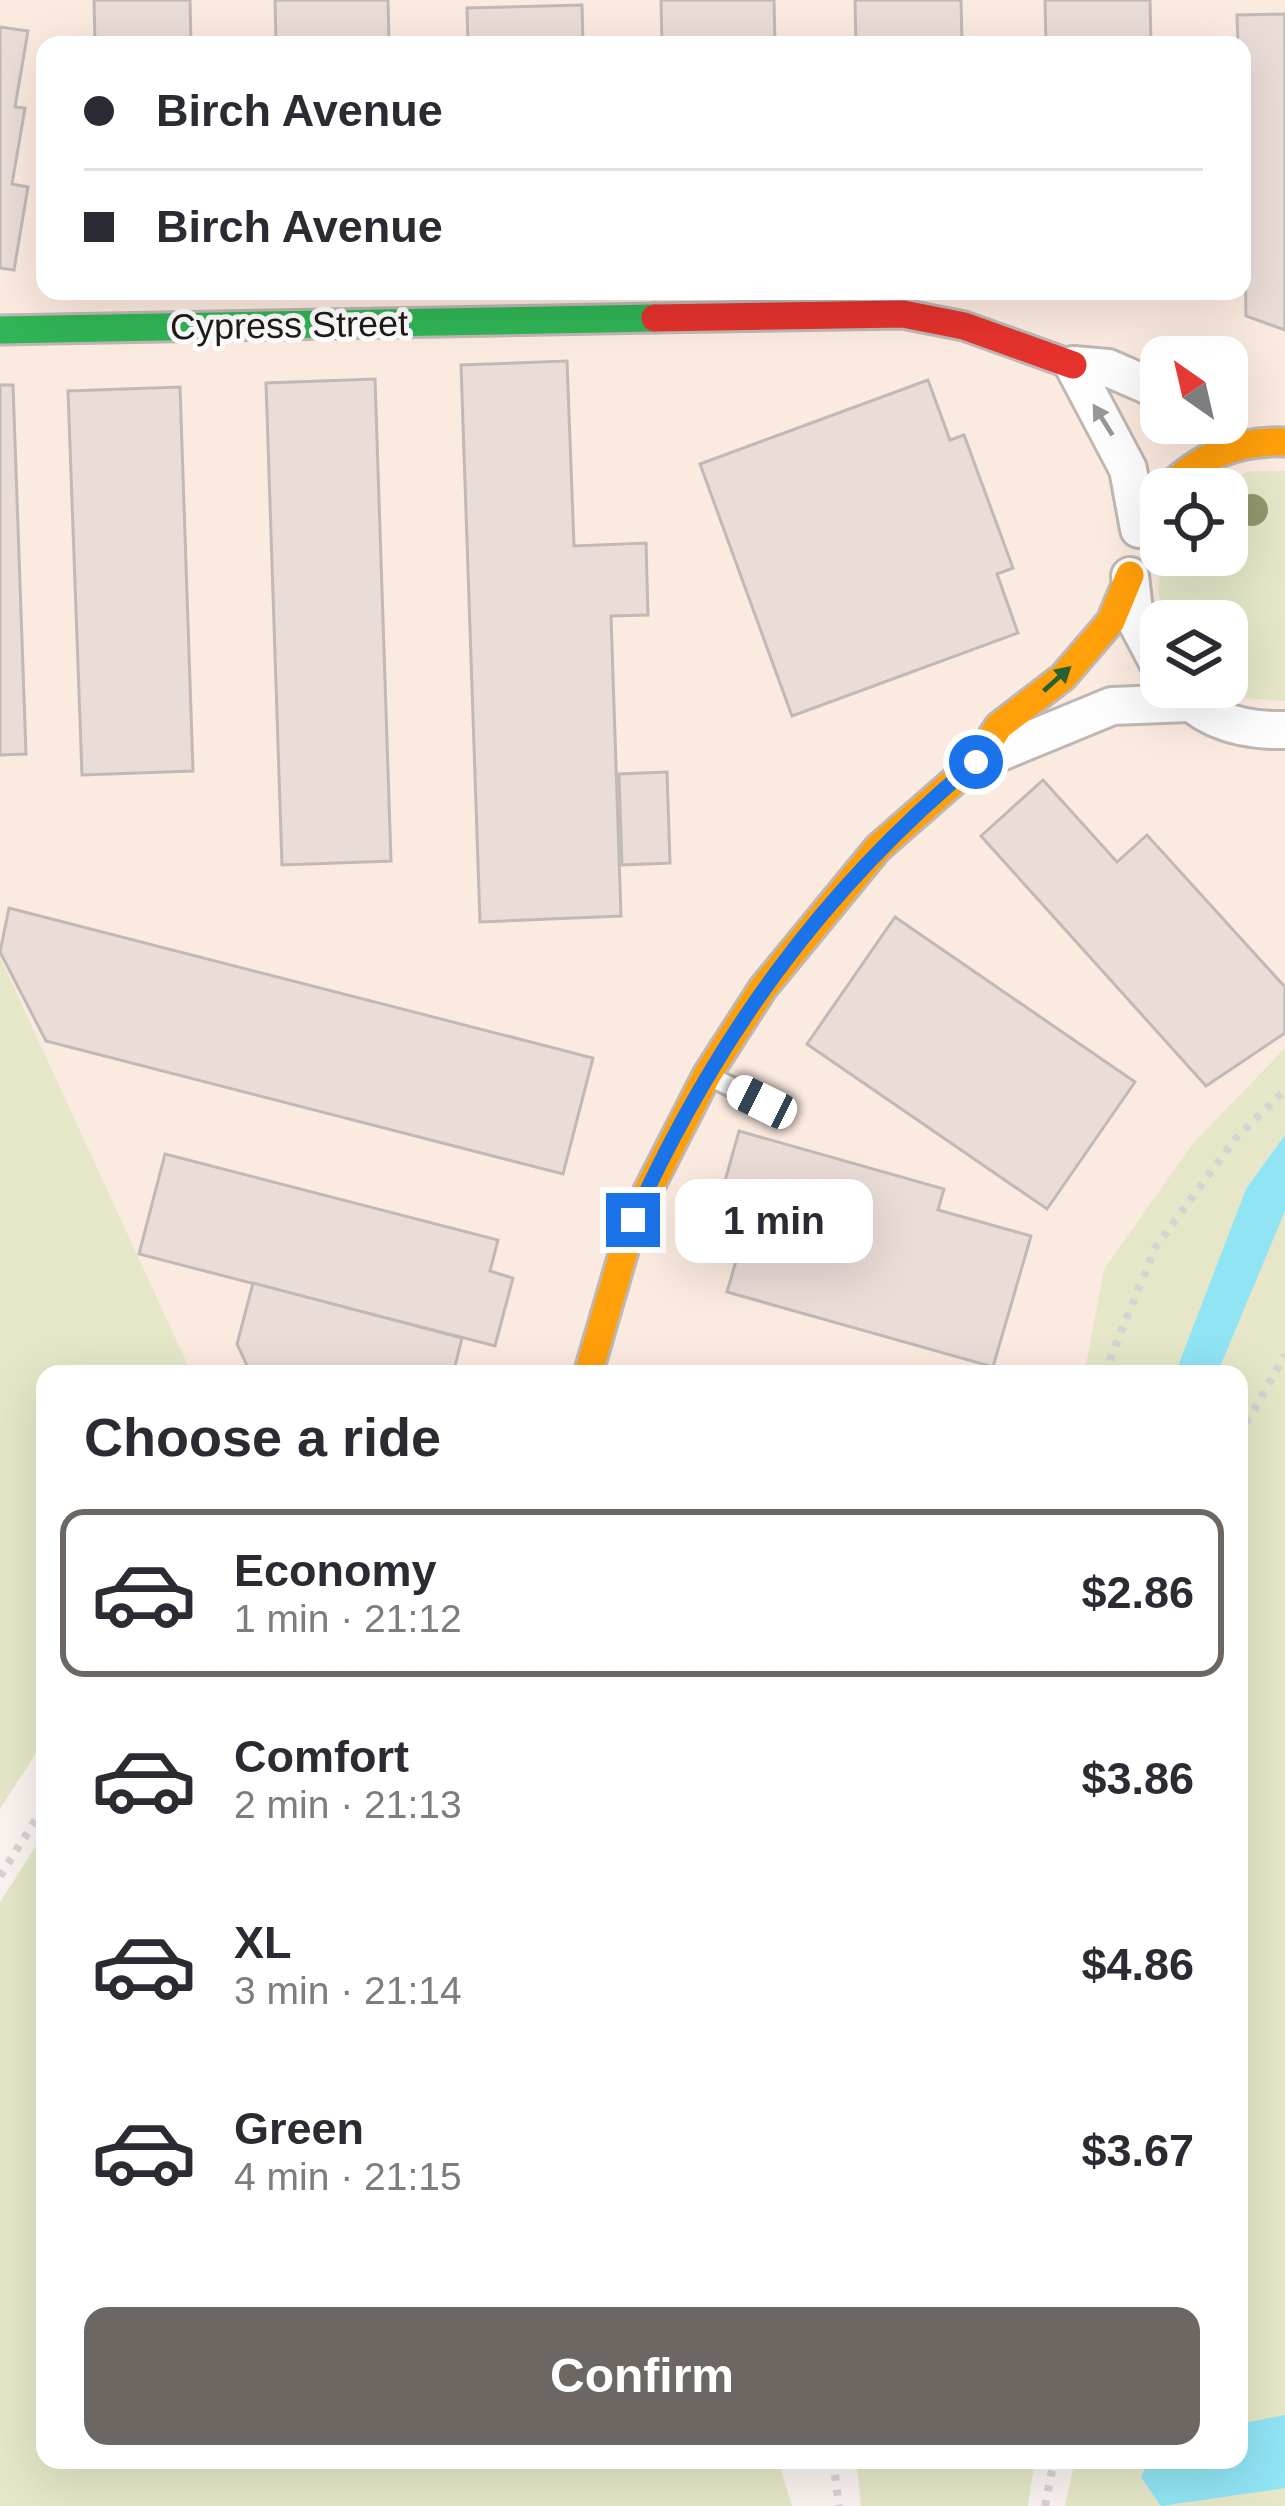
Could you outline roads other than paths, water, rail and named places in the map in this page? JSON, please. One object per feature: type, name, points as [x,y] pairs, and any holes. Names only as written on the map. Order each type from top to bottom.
[{"type":"street","name":"Cypress Street","points":[[0,330],[903,314],[964,326],[1073,365],[1108,368],[1140,382]]},
{"type":"street","points":[[976,762],[999,726],[1063,676],[1111,621],[1130,575],[1139,530],[1124,457],[1073,365]]},
{"type":"street","points":[[1192,468],[1209,454],[1272,440]]},
{"type":"street","points":[[1130,575],[1140,628]]},
{"type":"street","points":[[591,1365],[633,1220],[707,1075],[763,988],[840,889],[918,809],[976,762],[1112,706],[1140,702]]},
{"type":"street","points":[[1201,708],[1218,720],[1255,730],[1285,730]]},
{"type":"lane","points":[[707,1075],[762,1102]]},
{"type":"water","points":[[1285,1135],[1285,1211],[1221,1365],[1178,1365],[1246,1189]]},
{"type":"water","points":[[1285,2415],[1285,2488],[1161,2506],[1141,2477],[1145,2469],[1248,2469],[1248,2422]]}]
